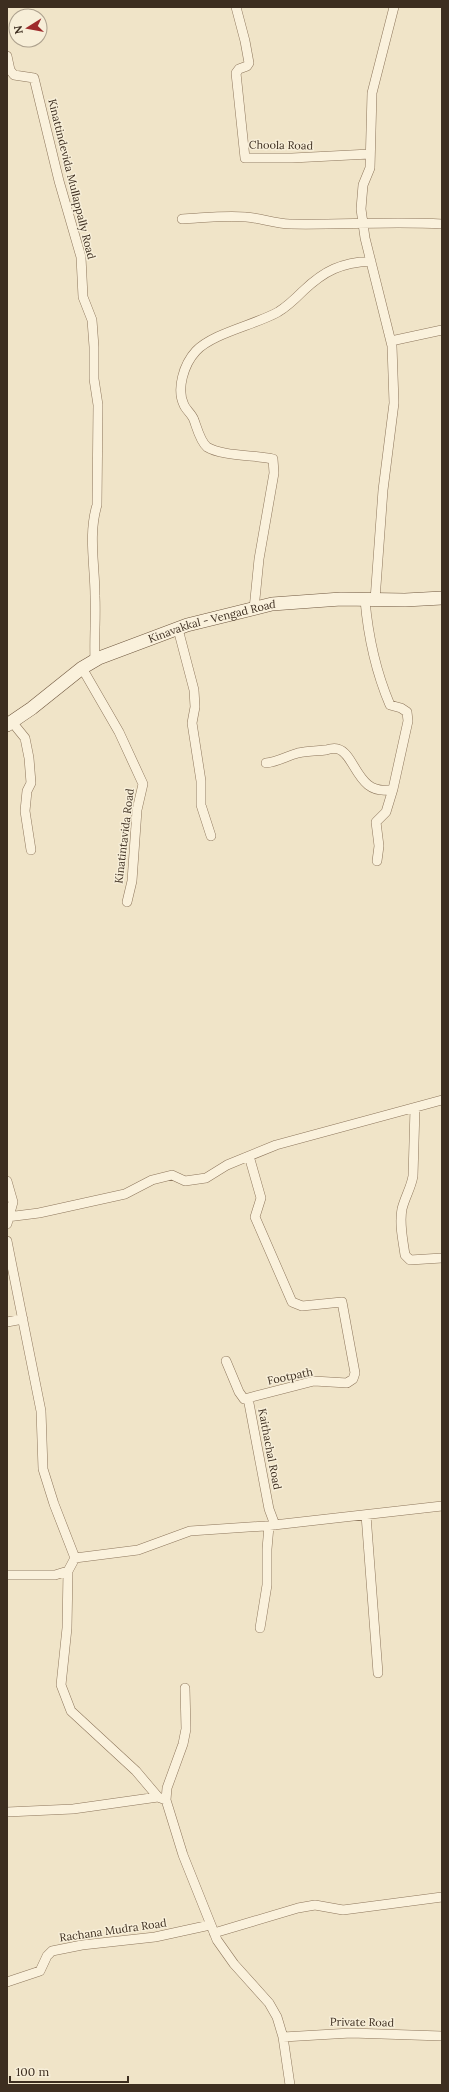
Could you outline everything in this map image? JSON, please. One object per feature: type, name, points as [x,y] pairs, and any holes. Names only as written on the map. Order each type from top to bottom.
[{"type":"main road","name":"Kinavakkal - Vengad Road","points":[[10,723],[82,668],[95,660],[178,628],[272,604],[341,599],[370,600],[442,598]]},
{"type":"street","name":"Choola Road","points":[[236,7],[249,63],[247,66],[239,68],[236,73],[245,158],[292,158],[370,154]]},
{"type":"street","points":[[377,861],[379,846],[376,822],[386,812],[397,780],[407,712],[401,708],[390,705],[384,690],[367,625],[394,402],[391,341],[371,261],[361,209],[363,185],[370,168],[372,93],[394,7]]},
{"type":"street","name":"Kinattindevida Mullappally Road","points":[[7,56],[10,70],[14,75],[34,78],[70,221],[81,257],[84,297],[92,320],[94,379],[98,405],[97,504],[93,517],[92,545],[95,594],[95,660]]},
{"type":"street","points":[[182,219],[231,216],[247,217],[267,222],[288,224],[363,224],[404,222],[442,224]]},
{"type":"street","points":[[254,609],[259,559],[274,473],[273,459],[224,452],[207,447],[200,437],[193,417],[183,404],[181,381],[196,351],[227,332],[248,326],[277,313],[293,302],[303,291],[333,268],[349,263],[371,261]]},
{"type":"street","points":[[391,341],[442,330]]},
{"type":"street","points":[[178,628],[194,690],[195,707],[192,723],[201,781],[202,805],[211,836]]},
{"type":"street","name":"Kinatintavida Road","points":[[82,668],[119,732],[143,784],[137,810],[132,874],[127,902]]},
{"type":"street","points":[[10,723],[25,738],[29,758],[30,783],[27,790],[25,811],[31,850]]},
{"type":"street","points":[[266,763],[278,762],[297,754],[337,748],[344,752],[356,771],[371,787],[385,791],[393,789]]},
{"type":"street","points":[[7,1181],[13,1202],[8,1220],[125,1194],[152,1180],[172,1175],[185,1181],[206,1178],[227,1165],[276,1145],[442,1100]]},
{"type":"street","points":[[414,1108],[412,1187],[402,1208],[401,1225],[405,1255],[410,1260],[442,1258]]},
{"type":"street","name":"Footpath","points":[[248,1398],[314,1381],[347,1384],[353,1379],[355,1373],[342,1302],[302,1306],[292,1302],[255,1217],[261,1198],[249,1156]]},
{"type":"street","points":[[7,1241],[41,1411],[43,1469],[54,1504],[75,1558],[68,1571],[67,1628],[61,1685],[71,1711],[136,1771],[162,1798],[214,1933],[234,1964],[269,2003],[276,2017],[282,2037],[290,2085]]},
{"type":"street","points":[[7,1322],[23,1319]]},
{"type":"street","name":"Kaithachal Road","points":[[226,1361],[239,1392],[244,1399],[248,1398],[272,1526]]},
{"type":"street","points":[[75,1558],[138,1550],[190,1531],[272,1526],[442,1506]]},
{"type":"street","points":[[366,1515],[378,1673]]},
{"type":"street","points":[[260,1628],[267,1585],[267,1549],[272,1526]]},
{"type":"street","points":[[7,1575],[55,1576],[68,1571]]},
{"type":"street","points":[[162,1798],[183,1744],[186,1729],[185,1688]]},
{"type":"street","points":[[7,1812],[72,1809],[162,1798]]},
{"type":"street","points":[[214,1933],[298,1908],[315,1905],[343,1910],[442,1897]]},
{"type":"street","name":"Rachana Mudra Road","points":[[7,1982],[40,1971],[47,1956],[52,1951],[82,1945],[155,1937],[210,1924]]},
{"type":"street","name":"Private Road","points":[[282,2037],[351,2033],[442,2036]]}]
